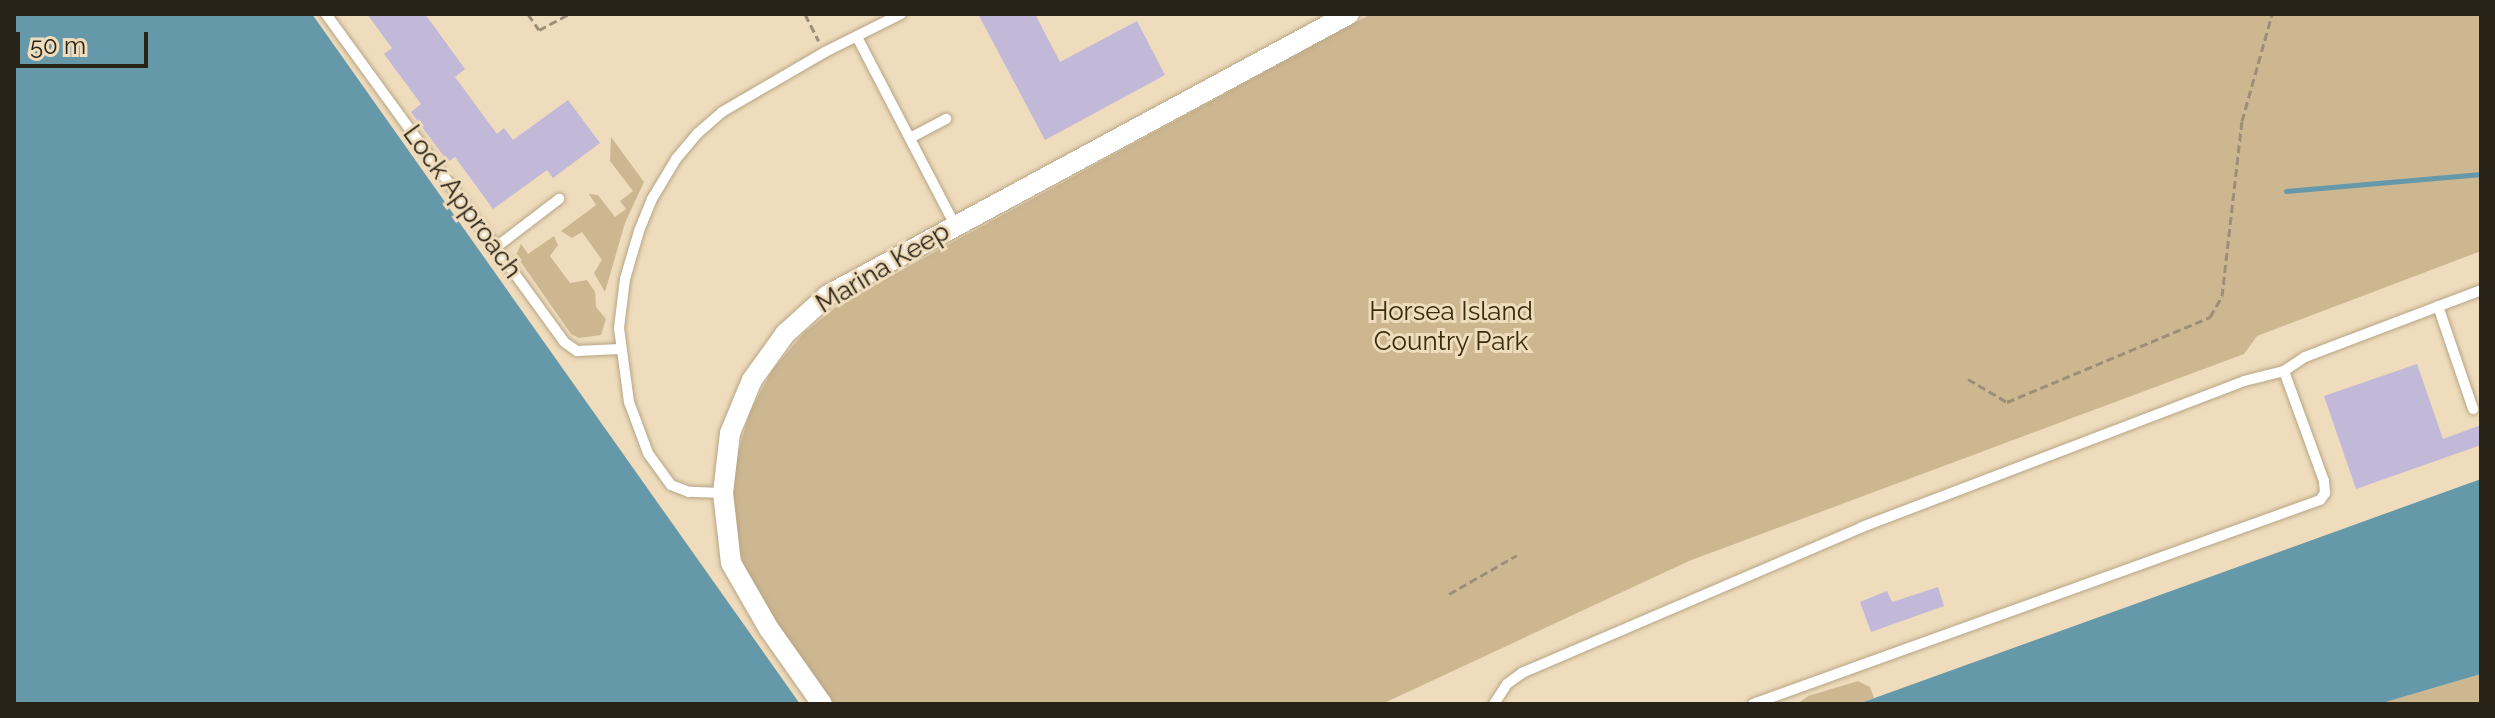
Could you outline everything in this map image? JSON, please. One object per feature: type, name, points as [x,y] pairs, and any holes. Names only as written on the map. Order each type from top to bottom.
[{"type":"street","name":"Marina Keep","points":[[822,704],[769,629],[731,563],[723,493],[730,433],[752,380],[785,334],[828,295],[1339,16]]},
{"type":"lane","name":"Lock Approach","points":[[326,14],[568,346],[583,352],[620,349]]},
{"type":"lane","points":[[723,493],[689,492],[671,485],[648,453],[629,402],[620,349],[620,310],[631,256],[652,199],[676,159],[722,112],[825,52],[901,14]]},
{"type":"lane","points":[[857,37],[955,225]]},
{"type":"lane","points":[[910,138],[946,119]]},
{"type":"lane","points":[[495,248],[559,199]]},
{"type":"lane","points":[[1494,704],[1507,684],[1522,673],[1862,527],[2244,381],[2284,371],[2305,357],[2481,290]]},
{"type":"lane","points":[[2438,306],[2473,409]]},
{"type":"lane","points":[[1753,704],[2320,500],[2325,493],[2324,481],[2284,371]]},
{"type":"path","points":[[528,14],[539,30],[569,14]]},
{"type":"path","points":[[805,14],[825,52]]},
{"type":"path","points":[[1968,379],[2007,402],[2210,317],[2222,296],[2242,121],[2272,14]]},
{"type":"path","points":[[1449,594],[1517,555]]},
{"type":"green space","name":"Horsea Island Country Park","points":[[1371,14],[2481,14],[2481,251],[2257,336],[2244,354],[1689,561],[1382,704],[832,704],[780,636],[746,572],[739,550],[732,489],[734,466],[750,412],[773,369],[804,333],[840,304]]},
{"type":"green space","points":[[611,137],[644,182],[625,223],[605,292],[594,273],[602,260],[582,232],[572,238],[561,231],[596,205],[589,194],[598,195],[615,217],[626,209],[620,201],[633,191],[610,161]]},
{"type":"green space","points":[[554,236],[558,245],[550,256],[570,283],[587,280],[595,292],[596,307],[606,319],[601,335],[579,338],[571,334],[516,255],[521,244],[528,254]]},
{"type":"green space","points":[[2481,674],[2481,704],[2379,704]]},
{"type":"green space","points":[[1858,681],[1870,687],[1874,698],[1858,704],[1797,704],[1808,696]]},
{"type":"water","points":[[14,14],[312,14],[800,704],[14,704]]},
{"type":"water","points":[[2481,479],[2481,674],[2379,704],[1858,704]]},
{"type":"building","points":[[367,14],[425,14],[465,69],[455,77],[497,134],[504,128],[513,140],[568,100],[600,143],[553,178],[547,170],[493,209],[455,157],[448,162],[411,112],[421,104],[384,54],[392,48]]},
{"type":"building","points":[[978,14],[1035,14],[1060,62],[1137,21],[1165,75],[1045,140]]},
{"type":"building","points":[[2417,364],[2443,439],[2481,425],[2481,445],[2356,489],[2324,396]]},
{"type":"building","points":[[1938,587],[1944,606],[1871,632],[1860,602],[1887,591],[1892,602]]},
{"type":"waterway","points":[[2286,191],[2481,174]]}]
